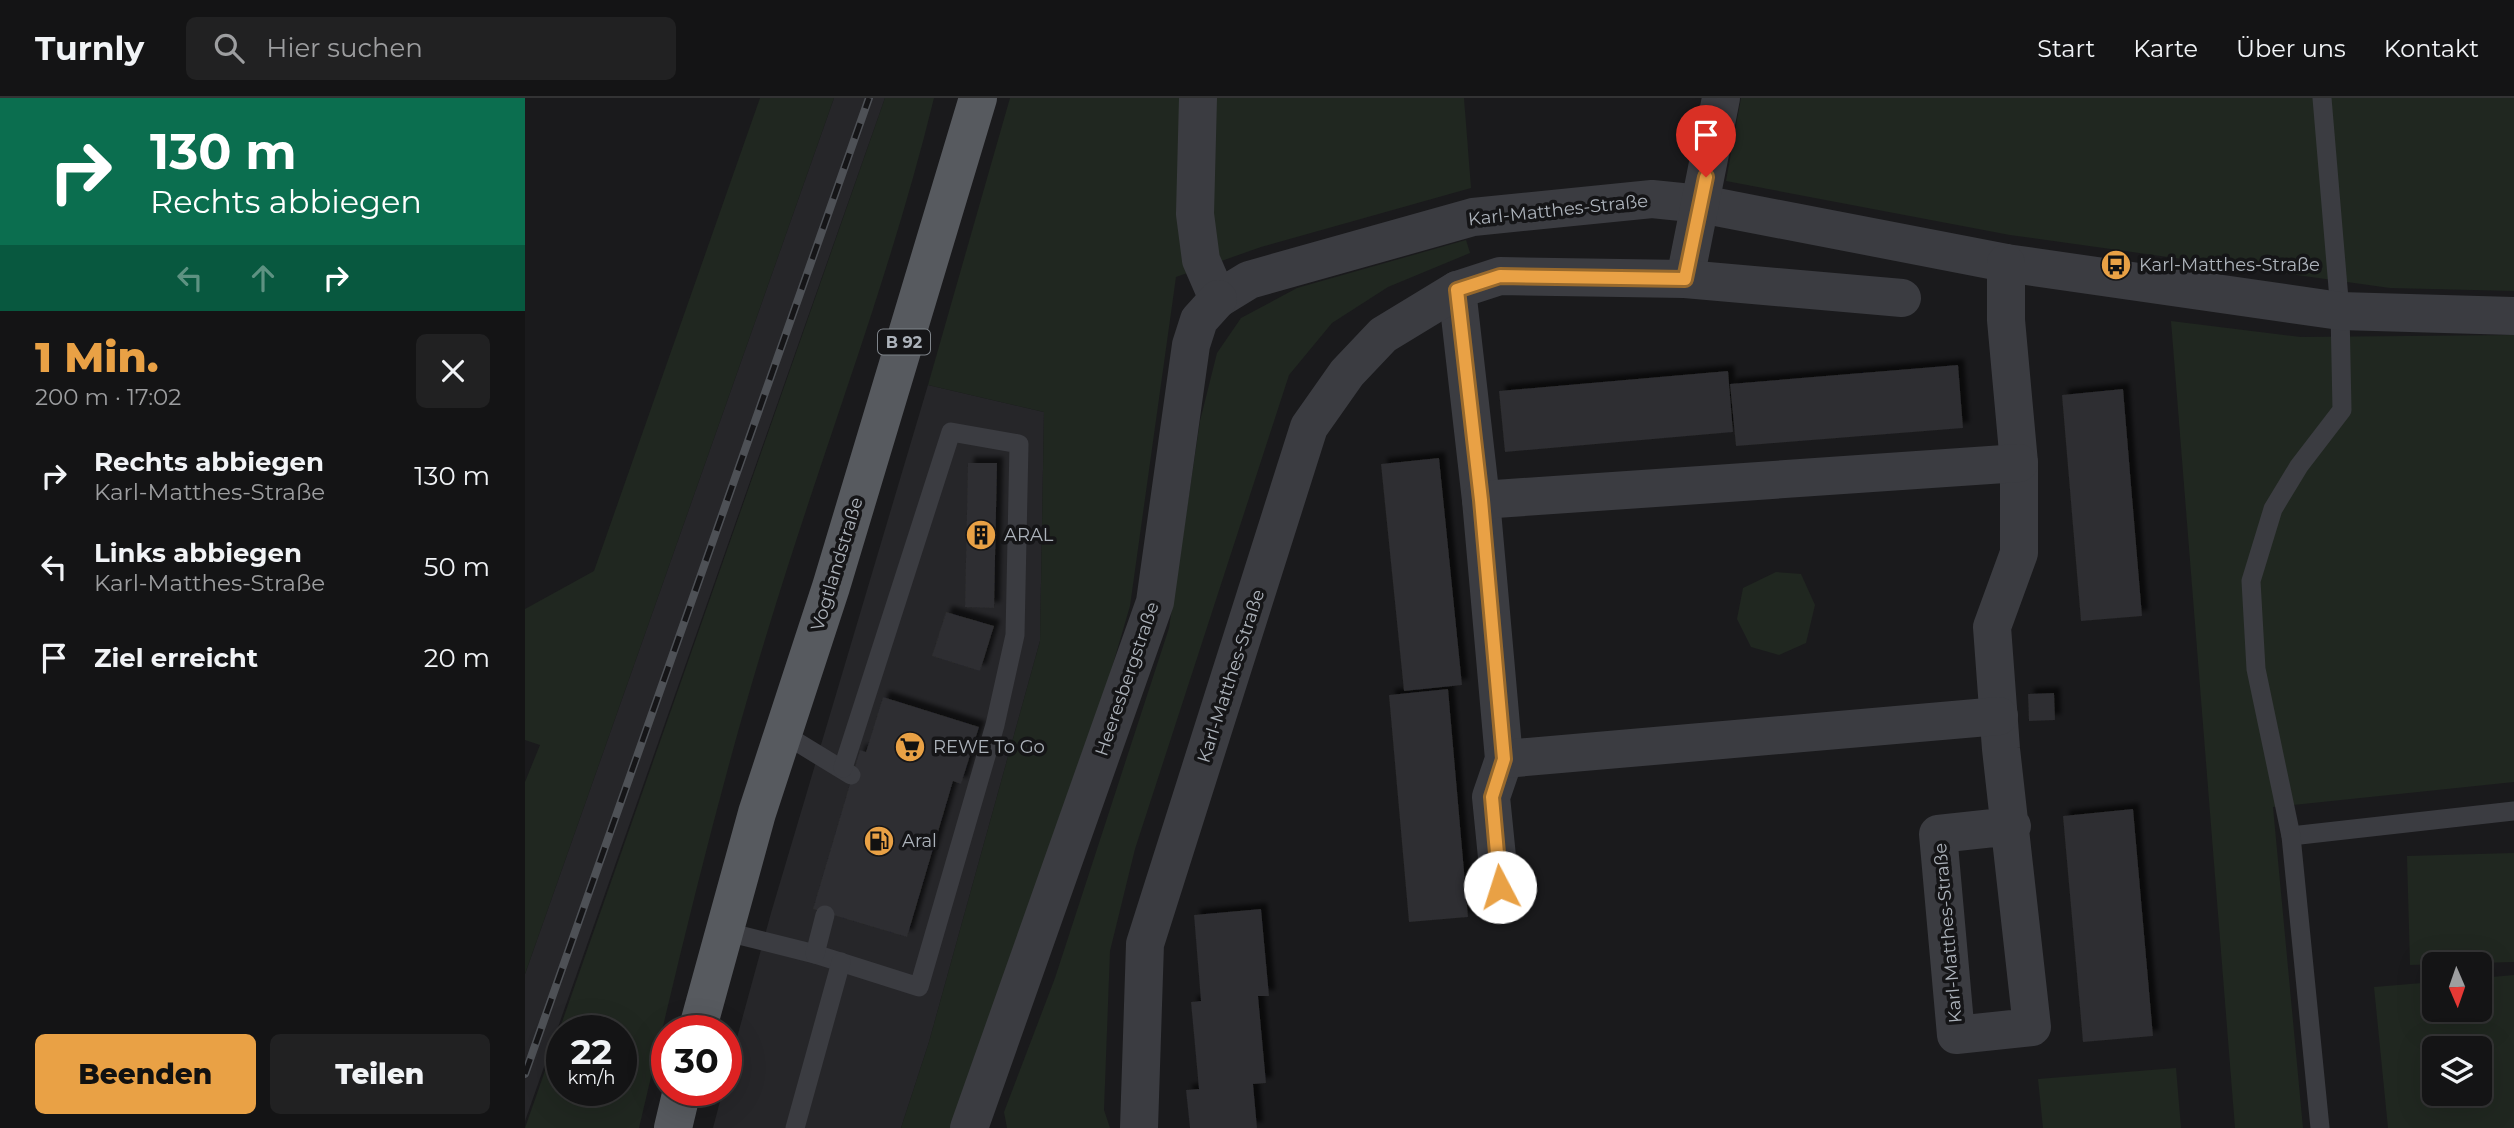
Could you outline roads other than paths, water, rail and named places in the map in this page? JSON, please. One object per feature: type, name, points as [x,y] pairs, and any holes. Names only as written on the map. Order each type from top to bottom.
[{"type":"main road","name":"Vogtlandstraße","points":[[701,1015],[723,931],[978,98]]},
{"type":"main road","points":[[673,1128],[678,1106]]},
{"type":"street","points":[[1198,98],[1195,214],[1201,260],[1218,299]]},
{"type":"street","points":[[1685,279],[1721,98]]},
{"type":"street","name":"Karl-Matthes-Straße","points":[[1218,299],[1249,280],[1473,217],[1652,199],[1701,204],[2006,263],[2340,311],[2514,316]]},
{"type":"street","name":"Karl-Matthes-Straße","points":[[2006,263],[2006,320],[2019,463],[2019,553],[1992,626],[1999,716],[2012,826],[2032,1027],[1956,1035],[1938,834],[2012,826]]},
{"type":"street","name":"Karl-Matthes-Straße","points":[[1139,1128],[1145,944],[1310,427],[1347,373],[1383,335],[1457,290],[1500,276],[1685,279],[1902,298]]},
{"type":"street","points":[[1457,290],[1481,500],[1504,759],[1492,797],[1500,887]]},
{"type":"street","name":"Heeresbergstraße","points":[[969,1128],[1154,603],[1191,345],[1199,320],[1218,299]]},
{"type":"street","points":[[1481,500],[2019,463]]},
{"type":"street","points":[[1504,759],[1999,716]]},
{"type":"lane","points":[[2320,1128],[2291,836],[2256,669],[2251,581],[2273,509],[2299,466],[2342,410],[2340,311],[2322,98]]},
{"type":"lane","points":[[723,931],[815,954],[919,987],[995,725],[1015,635],[1019,444],[951,432],[847,771],[784,734]]},
{"type":"lane","points":[[2291,836],[2514,811]]},
{"type":"lane","points":[[815,954],[825,915]]},
{"type":"lane","points":[[795,1128],[841,962]]},
{"type":"railway","points":[[525,1074],[869,98]]},
{"type":"place","name":"Karl-Matthes-Straße","points":[[2116,265]]},
{"type":"place","name":"ARAL","points":[[981,535]]},
{"type":"place","name":"REWE To Go","points":[[910,747]]},
{"type":"place","name":"Aral","points":[[879,841]]}]
